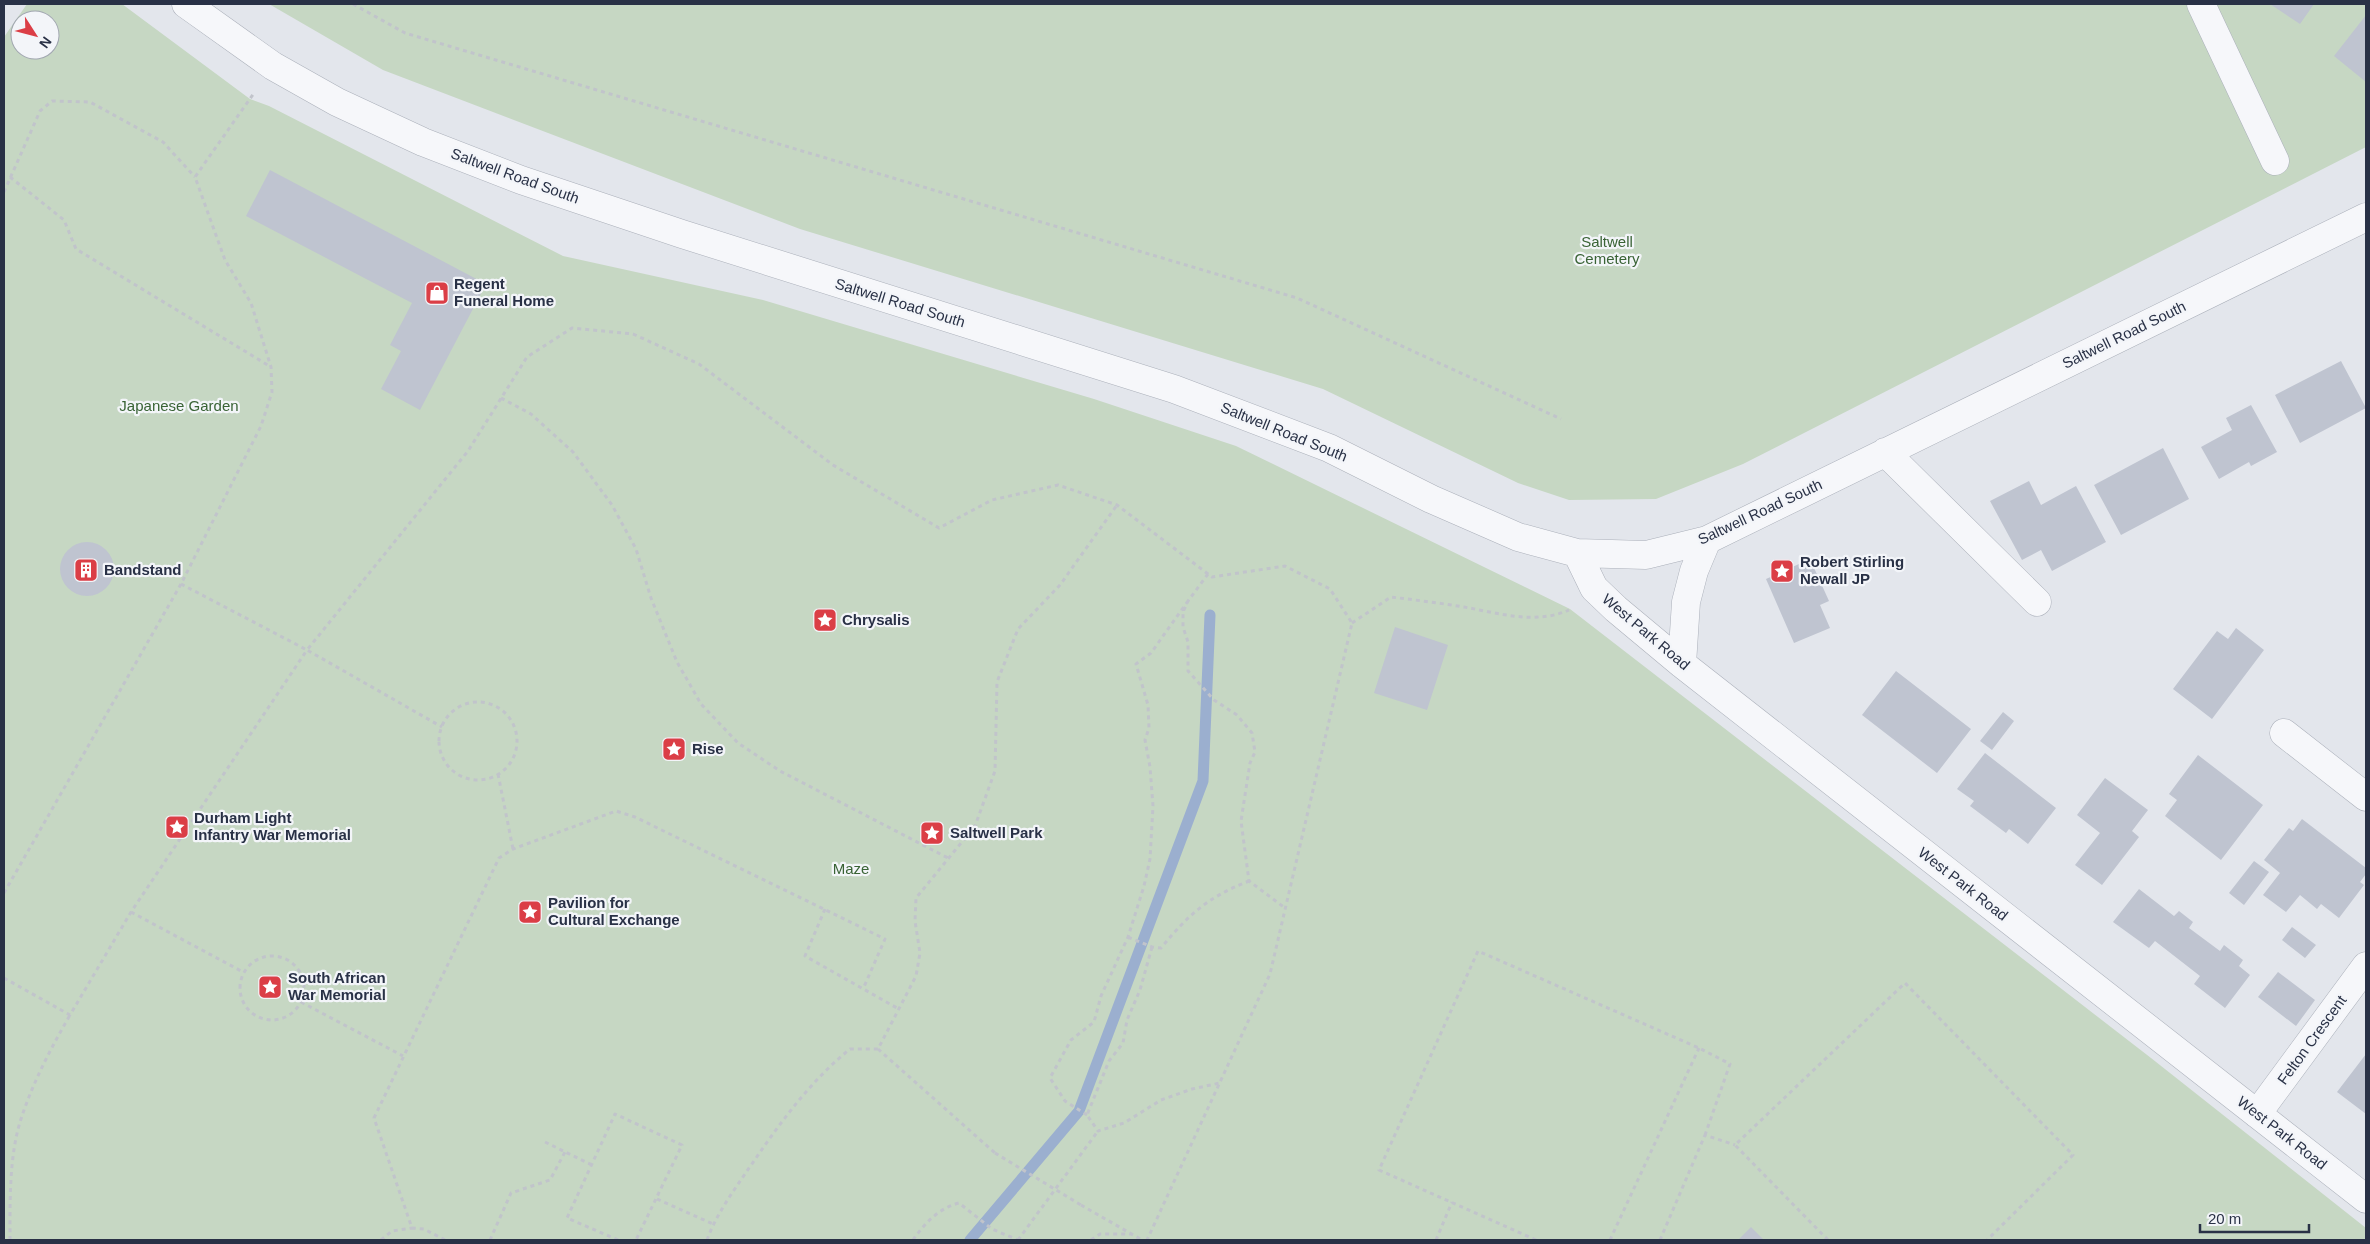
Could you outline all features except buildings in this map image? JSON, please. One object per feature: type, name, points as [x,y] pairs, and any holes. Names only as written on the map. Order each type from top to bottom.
[{"type":"street","name":"Saltwell Road South","points":[[186,4],[273,66],[337,102],[423,142],[521,180],[682,234],[1174,389],[1329,448],[1432,499],[1518,537],[1577,553],[1646,555],[1707,540],[2366,217]]},
{"type":"street","points":[[2201,4],[2275,161]]},
{"type":"street","points":[[1885,452],[2037,602]]},
{"type":"street","points":[[1682,664],[1686,602],[1694,571],[1707,540]]},
{"type":"street","name":"West Park Road","points":[[1577,553],[1594,588],[1682,664],[2366,1199]]},
{"type":"street","points":[[2284,732],[2366,797]]},
{"type":"street","name":"Felton Crescent","points":[[2257,1114],[2366,966]]},
{"type":"path","points":[[353,4],[405,33],[1297,298],[1561,419]]},
{"type":"path","points":[[195,176],[273,66]]},
{"type":"path","points":[[4,192],[40,112],[52,101],[90,102],[163,142],[195,176],[225,260],[251,303],[271,367],[272,392],[261,426],[181,584],[4,893]]},
{"type":"path","points":[[10,177],[64,220],[76,249],[271,367]]},
{"type":"path","points":[[10,1240],[11,1180],[21,1120],[42,1065],[131,912],[307,650],[468,451],[527,357],[572,328],[633,334],[700,364],[833,465],[939,528],[992,500],[1058,485],[1117,505],[1212,577],[1285,566],[1330,589],[1352,623]]},
{"type":"path","points":[[501,398],[531,414],[573,452],[612,505],[636,549],[651,598],[677,662],[701,704],[738,743],[780,772],[948,858]]},
{"type":"path","points":[[878,1050],[897,1008],[916,976],[920,953],[915,921],[916,898],[975,826],[996,771],[997,682],[1018,629],[1060,585],[1117,505]]},
{"type":"path","points":[[1098,1131],[1087,1115],[1065,1101],[1050,1078],[1071,1040],[1094,1022],[1100,996],[1128,937],[1144,886],[1150,859],[1153,806],[1150,768],[1145,740],[1149,728],[1148,705],[1136,664],[1151,653],[1208,574]]},
{"type":"path","points":[[181,584],[307,650],[442,727]]},
{"type":"path","points":[[1147,1240],[1270,974],[1352,623],[1391,597],[1464,607],[1509,616],[1557,615],[1601,595]]},
{"type":"path","points":[[1188,601],[1183,612],[1183,627],[1188,642],[1188,671],[1214,700],[1237,715],[1252,733],[1255,752],[1250,764],[1241,820],[1249,881],[1285,908]]},
{"type":"path","points":[[469,703],[484,703],[502,711],[512,724],[516,743],[511,761],[498,774],[482,779],[464,778],[456,773],[444,760],[439,742],[442,727],[446,719],[462,706],[469,703]]},
{"type":"path","points":[[498,774],[513,849]]},
{"type":"path","points":[[412,1228],[374,1118],[499,858],[513,849],[616,811],[635,817],[885,938],[863,989]]},
{"type":"path","points":[[1128,937],[1152,947],[1161,948],[1191,914],[1221,892],[1249,881]]},
{"type":"path","points":[[824,909],[805,956],[897,1008]]},
{"type":"path","points":[[131,912],[243,972]]},
{"type":"path","points":[[1087,1115],[1109,1061],[1123,1043],[1127,1020],[1140,990],[1152,947]]},
{"type":"path","points":[[1536,1240],[1379,1170],[1478,951],[1699,1048],[1730,1064],[1705,1135],[1660,1240]]},
{"type":"path","points":[[273,956],[286,959],[297,968],[303,979],[301,1002],[285,1018],[274,1020],[262,1019],[254,1015],[243,1004],[240,994],[243,972],[253,962],[263,957],[273,956]]},
{"type":"path","points":[[4,978],[70,1015]]},
{"type":"path","points":[[1735,1145],[1905,983],[2073,1155],[1987,1240]]},
{"type":"path","points":[[301,1002],[404,1056]]},
{"type":"path","points":[[1610,1240],[1699,1048]]},
{"type":"path","points":[[708,1240],[713,1224],[776,1129],[824,1070],[850,1049],[878,1050],[995,1153],[1142,1240]]},
{"type":"path","points":[[913,1240],[922,1227],[945,1206],[959,1203],[992,1229],[1018,1240],[1098,1131],[1124,1123],[1162,1100],[1192,1089],[1220,1083]]},
{"type":"path","points":[[618,1240],[567,1218],[615,1114],[682,1145],[636,1240]]},
{"type":"path","points":[[1705,1135],[1735,1145],[1828,1240]]},
{"type":"path","points":[[545,1142],[592,1165]]},
{"type":"path","points":[[490,1240],[511,1194],[550,1180],[565,1152]]},
{"type":"path","points":[[657,1199],[713,1224]]},
{"type":"path","points":[[1436,1240],[1452,1202]]},
{"type":"path","points":[[381,1240],[392,1231],[412,1228],[424,1229],[445,1240]]},
{"type":"path","points":[[1091,1240],[1100,1234],[1132,1234]]},
{"type":"green space","name":"Saltwell Park","points":[[27,4],[122,4],[250,99],[269,106],[563,256],[763,300],[1094,399],[1236,446],[1570,609],[2151,1058],[2366,1228],[2366,1240],[4,1240],[4,37],[10,28],[10,60],[60,60],[60,10],[23,10]]},
{"type":"green space","name":"Saltwell Cemetery","points":[[269,4],[2366,4],[2366,147],[1743,464],[1656,499],[1569,500],[1518,483],[1323,389],[800,229],[383,70]]},
{"type":"waterway","points":[[970,1240],[1079,1111],[1203,781],[1210,615]]},
{"type":"place","name":"Regent Funeral Home","points":[[437,293]]},
{"type":"place","name":"Bandstand","points":[[86,570]]},
{"type":"place","name":"Robert Stirling Newall JP","points":[[1782,571]]},
{"type":"place","name":"Chrysalis","points":[[825,620]]},
{"type":"place","name":"Rise","points":[[674,749]]},
{"type":"place","name":"Durham Light Infantry War Memorial","points":[[177,827]]},
{"type":"place","name":"Saltwell Park","points":[[932,833]]},
{"type":"place","name":"Pavilion for Cultural Exchange","points":[[530,912]]},
{"type":"place","name":"South African War Memorial","points":[[270,987]]},
{"type":"park label","name":"Japanese Garden","points":[[179,406]]},
{"type":"park label","name":"Maze","points":[[851,869]]}]
